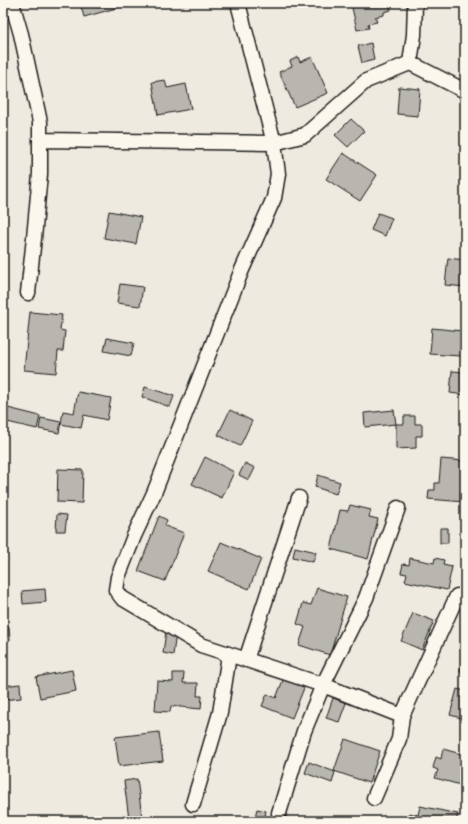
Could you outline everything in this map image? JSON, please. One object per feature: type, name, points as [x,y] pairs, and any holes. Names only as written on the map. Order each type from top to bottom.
[{"type":"street","points":[[12,3],[21,34],[40,122],[40,174],[28,293]]},
{"type":"street","points":[[238,3],[254,73],[274,143],[278,174],[274,198],[241,272],[154,493],[134,536],[118,577],[116,590],[122,598],[201,645],[323,685],[402,716]]},
{"type":"street","points":[[410,63],[414,35],[415,3]]},
{"type":"street","points":[[40,140],[274,143],[305,135],[366,81],[410,63]]},
{"type":"street","points":[[410,63],[465,92]]},
{"type":"street","points":[[246,660],[299,498]]},
{"type":"street","points":[[279,813],[304,731],[323,685],[366,598],[398,508]]},
{"type":"street","points":[[374,798],[398,739],[402,716],[458,596]]},
{"type":"street","points":[[193,804],[220,713],[229,655]]},
{"type":"building","points":[[80,3],[118,3],[120,7],[84,17]]},
{"type":"building","points":[[351,3],[389,3],[391,10],[384,12],[384,15],[375,17],[377,22],[368,24],[369,28],[357,30]]},
{"type":"building","points":[[371,43],[374,60],[362,63],[358,46]]},
{"type":"building","points":[[298,57],[300,62],[312,57],[328,93],[295,107],[279,72],[292,66],[290,61]]},
{"type":"building","points":[[165,80],[167,88],[186,84],[191,109],[158,115],[152,82]]},
{"type":"building","points":[[399,87],[420,89],[418,116],[397,114]]},
{"type":"building","points":[[351,119],[364,131],[348,147],[335,135]]},
{"type":"building","points":[[343,153],[377,175],[360,201],[326,179]]},
{"type":"building","points":[[109,211],[141,217],[136,244],[104,238]]},
{"type":"building","points":[[378,213],[392,218],[385,236],[371,230]]},
{"type":"building","points":[[448,258],[465,260],[465,287],[445,285]]},
{"type":"building","points":[[120,284],[143,287],[140,306],[117,303]]},
{"type":"building","points":[[30,312],[62,315],[60,330],[65,331],[63,351],[58,351],[56,373],[24,370]]},
{"type":"building","points":[[432,328],[463,331],[461,356],[430,354]]},
{"type":"building","points":[[107,338],[134,343],[131,356],[104,351]]},
{"type":"building","points":[[452,371],[465,372],[465,395],[450,393]]},
{"type":"building","points":[[145,387],[174,396],[170,407],[142,397]]},
{"type":"building","points":[[78,392],[111,398],[107,420],[84,415],[81,428],[61,424],[63,411],[74,413]]},
{"type":"building","points":[[4,407],[40,416],[37,429],[3,421]]},
{"type":"building","points":[[230,410],[252,421],[240,446],[218,435]]},
{"type":"building","points":[[394,410],[396,424],[365,427],[364,413]]},
{"type":"building","points":[[404,416],[415,416],[415,424],[422,424],[422,436],[416,436],[416,448],[396,449],[396,424],[404,424]]},
{"type":"building","points":[[41,418],[61,422],[59,433],[39,429]]},
{"type":"building","points":[[205,457],[234,472],[222,498],[192,484]]},
{"type":"building","points":[[441,459],[465,461],[465,502],[428,499],[429,490],[435,490],[435,483],[439,483]]},
{"type":"building","points":[[245,463],[255,468],[249,480],[239,475]]},
{"type":"building","points":[[58,469],[83,470],[82,503],[57,502]]},
{"type":"building","points":[[318,475],[340,482],[336,494],[315,487]]},
{"type":"building","points":[[350,505],[371,510],[369,517],[378,519],[368,559],[331,549],[340,510],[348,511]]},
{"type":"building","points":[[57,514],[67,515],[65,531],[56,531]]},
{"type":"building","points":[[159,516],[167,520],[165,526],[184,533],[165,581],[138,571]]},
{"type":"building","points":[[440,528],[448,528],[448,543],[440,543]]},
{"type":"building","points":[[221,542],[261,559],[249,589],[208,571]]},
{"type":"building","points":[[295,547],[316,552],[313,562],[293,557]]},
{"type":"building","points":[[410,558],[434,563],[435,558],[444,560],[443,565],[452,567],[447,590],[405,581],[407,574],[401,573],[403,564],[409,565]]},
{"type":"building","points":[[317,588],[347,597],[330,655],[299,645],[305,627],[297,624],[303,603],[311,605]]},
{"type":"building","points":[[45,589],[46,602],[23,604],[22,591]]},
{"type":"building","points":[[413,613],[434,621],[422,650],[401,641]]},
{"type":"building","points":[[3,627],[9,627],[10,640],[3,641]]},
{"type":"building","points":[[166,631],[176,633],[173,655],[163,653]]},
{"type":"building","points":[[465,658],[465,672],[460,671]]},
{"type":"building","points":[[72,670],[76,691],[40,698],[36,677]]},
{"type":"building","points":[[173,673],[184,673],[183,683],[198,683],[197,696],[202,696],[201,709],[171,706],[170,712],[155,711],[157,681],[173,682]]},
{"type":"building","points":[[285,675],[306,683],[292,718],[262,706],[267,694],[276,698]]},
{"type":"building","points":[[20,684],[21,698],[3,700],[3,686]]},
{"type":"building","points":[[457,689],[465,691],[465,719],[450,715]]},
{"type":"building","points":[[333,698],[346,703],[339,722],[326,718]]},
{"type":"building","points":[[159,732],[163,761],[119,766],[115,737]]},
{"type":"building","points":[[345,739],[380,751],[369,783],[334,771]]},
{"type":"building","points":[[443,749],[465,755],[464,786],[435,778],[438,770],[433,768],[436,757],[441,759]]},
{"type":"building","points":[[309,762],[335,772],[332,783],[305,773]]},
{"type":"building","points":[[137,779],[142,817],[129,819],[124,781]]},
{"type":"building","points":[[420,806],[458,814],[456,821],[407,821],[409,813],[418,815]]},
{"type":"building","points":[[257,809],[266,811],[264,821],[254,821]]},
{"type":"building","points":[[213,819],[247,820],[247,821],[213,821]]}]
